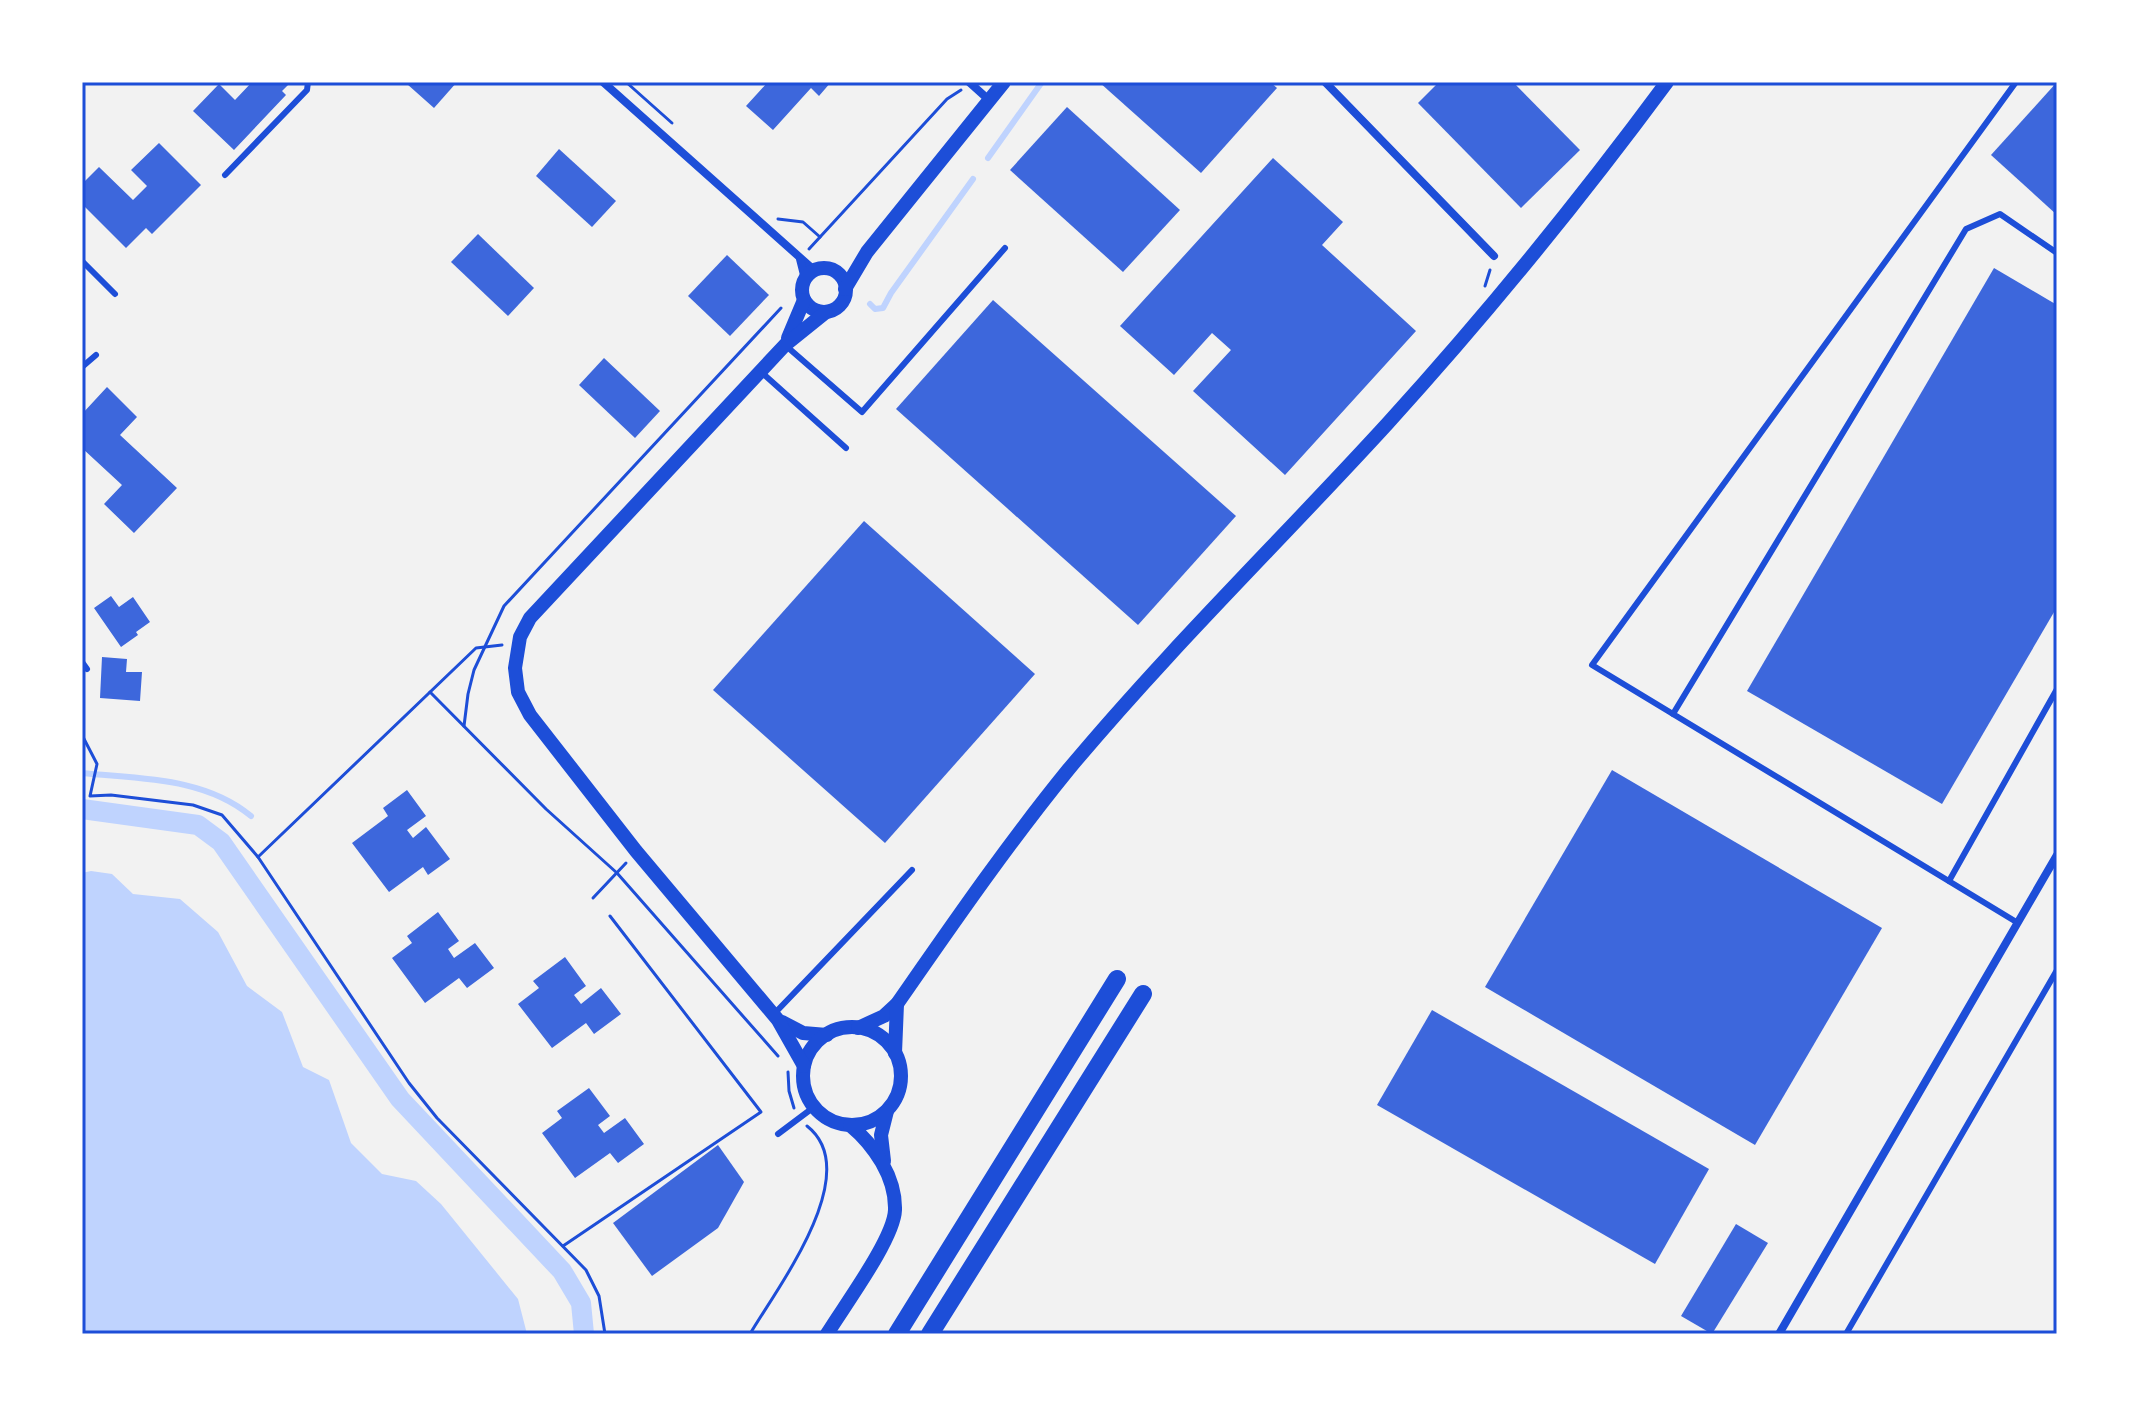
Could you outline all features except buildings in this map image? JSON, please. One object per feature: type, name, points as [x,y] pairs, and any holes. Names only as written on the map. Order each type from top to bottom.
[{"type":"highway","points":[[897,1334],[1117,979]]},
{"type":"highway","points":[[930,1334],[1143,994]]},
{"type":"street","points":[[603,82],[800,258],[810,275]]},
{"type":"street","points":[[804,1066],[776,1017],[636,851],[536,724],[518,692],[515,676],[517,645],[530,618],[760,371],[785,345],[842,303],[845,289],[867,252],[1004,82]]},
{"type":"street","points":[[1325,82],[1494,256]]},
{"type":"street","points":[[858,1028],[880,1036],[895,1054],[900,1068],[900,1083],[896,1097],[874,1120],[850,1125],[830,1120],[814,1107],[804,1086],[804,1066],[811,1051],[827,1035],[842,1029],[858,1028],[884,1016],[897,1004],[1018,833],[1069,769],[1234,586],[1388,423],[1516,277],[1667,82]]},
{"type":"street","points":[[970,83],[989,100]]},
{"type":"street","points":[[833,270],[867,252]]},
{"type":"street","points":[[785,345],[797,322],[804,300],[802,287],[810,275],[824,268],[833,270],[843,280],[845,289]]},
{"type":"street","points":[[804,300],[811,308],[826,312]]},
{"type":"street","points":[[1779,1334],[2057,855]]},
{"type":"street","points":[[895,1054],[897,1004]]},
{"type":"street","points":[[776,1017],[803,1033],[827,1035]]},
{"type":"street","points":[[885,1169],[881,1135],[887,1109]]},
{"type":"street","points":[[827,1334],[890,1230],[895,1212],[885,1169],[875,1150],[850,1125]]},
{"type":"lane","points":[[225,175],[307,90],[308,82]]},
{"type":"lane","points":[[2016,82],[1592,665],[2018,923]]},
{"type":"lane","points":[[1673,714],[1966,229],[2000,214],[2057,253]]},
{"type":"lane","points":[[785,345],[862,412],[1005,248]]},
{"type":"lane","points":[[82,261],[115,294]]},
{"type":"lane","points":[[82,367],[96,355]]},
{"type":"lane","points":[[760,371],[846,448]]},
{"type":"lane","points":[[82,662],[87,669]]},
{"type":"lane","points":[[1949,881],[2057,689]]},
{"type":"lane","points":[[776,1017],[912,870]]},
{"type":"lane","points":[[1846,1334],[2057,970]]},
{"type":"lane","points":[[778,1134],[814,1107]]},
{"type":"path","points":[[626,82],[673,124]]},
{"type":"path","points":[[800,258],[947,99],[970,83]]},
{"type":"path","points":[[778,219],[803,222],[820,237]]},
{"type":"path","points":[[464,726],[468,694],[484,646],[504,606],[786,303]]},
{"type":"path","points":[[258,857],[476,648],[517,645]]},
{"type":"path","points":[[430,692],[546,809],[617,873],[780,1059]]},
{"type":"path","points":[[82,735],[97,764],[90,796]]},
{"type":"path","points":[[82,797],[111,795],[208,808],[222,815],[258,857],[409,1083],[437,1118],[586,1270],[603,1312],[605,1334]]},
{"type":"path","points":[[593,898],[636,851]]},
{"type":"path","points":[[563,1246],[761,1112],[610,916]]},
{"type":"path","points":[[750,1334],[808,1237],[823,1199],[827,1161],[823,1142],[798,1119],[789,1091],[787,1067]]},
{"type":"water","points":[[82,873],[112,874],[133,894],[180,899],[218,932],[247,986],[282,1012],[303,1067],[329,1080],[351,1143],[382,1174],[416,1181],[441,1204],[518,1299],[527,1334],[82,1334]]},
{"type":"waterway","points":[[988,158],[1042,82]]},
{"type":"waterway","points":[[870,304],[875,309],[883,308],[973,179]]},
{"type":"waterway","points":[[82,773],[149,779],[192,787],[233,803],[251,816]]},
{"type":"waterway","points":[[82,809],[198,825],[221,842],[400,1099],[562,1271],[581,1303],[584,1334]]}]
